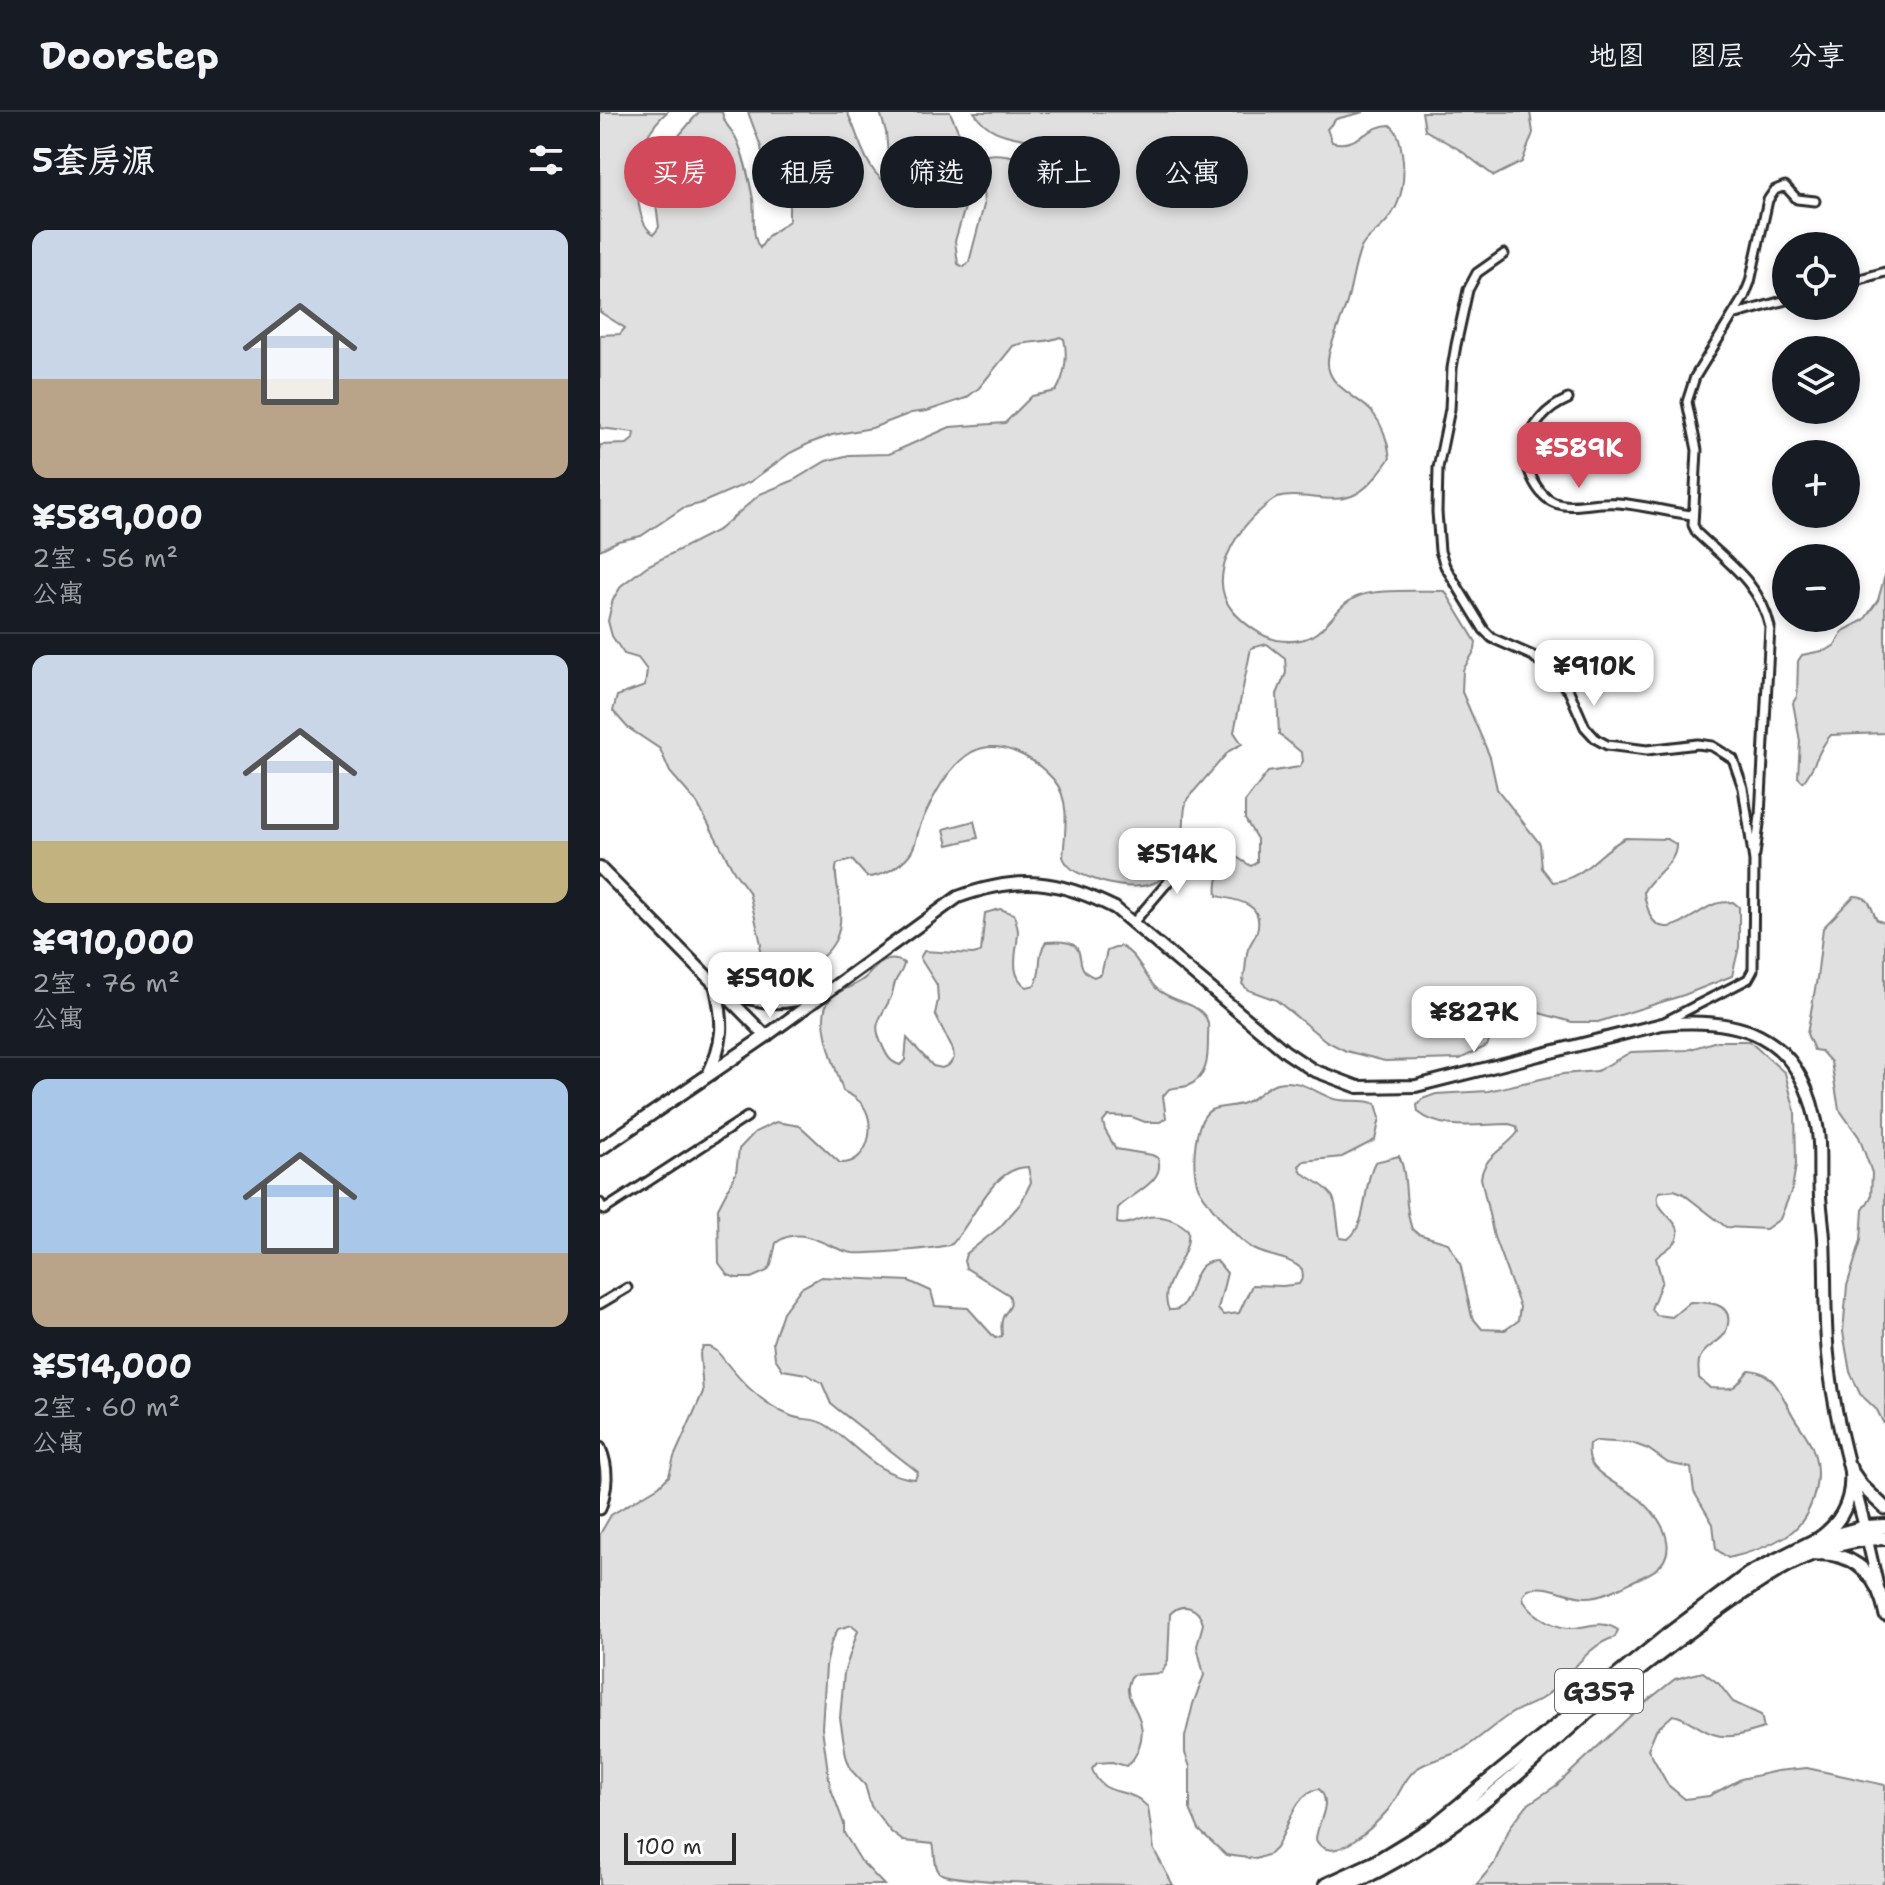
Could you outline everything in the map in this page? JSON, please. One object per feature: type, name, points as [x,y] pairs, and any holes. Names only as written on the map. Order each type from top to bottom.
[{"type":"highway","name":"G357","points":[[1348,1885],[1379,1871],[1473,1809],[1675,1641],[1756,1582],[1801,1557],[1885,1526]]},
{"type":"highway","name":"G357","points":[[1326,1885],[1374,1863],[1433,1827],[1749,1574],[1814,1541],[1866,1533],[1885,1538]]},
{"type":"main road","points":[[600,868],[766,1036]]},
{"type":"main road","points":[[600,1149],[766,1036],[958,897],[991,885],[1059,885],[1082,891],[1115,908],[1286,1052],[1313,1070],[1358,1087],[1416,1086],[1662,1024],[1697,1021],[1728,1023],[1771,1042],[1789,1059],[1805,1085],[1816,1117],[1827,1353],[1840,1434],[1866,1533]]},
{"type":"main road","points":[[716,985],[760,1002],[778,1004],[827,992]]},
{"type":"main road","points":[[708,1075],[721,1048],[721,1009],[716,985]]},
{"type":"main road","points":[[1850,1467],[1862,1486],[1885,1508]]},
{"type":"main road","points":[[1814,1541],[1829,1531],[1844,1511],[1851,1490],[1850,1467]]},
{"type":"main road","points":[[1801,1557],[1832,1554],[1854,1562],[1872,1578],[1882,1600]]},
{"type":"main road","points":[[1882,1600],[1885,1579]]},
{"type":"street","points":[[1754,861],[1760,816],[1770,627],[1767,610],[1752,585],[1697,533],[1692,515],[1698,466],[1687,402],[1695,377],[1750,282],[1768,200],[1775,190],[1788,186],[1797,199],[1815,201]]},
{"type":"street","points":[[1504,254],[1477,273],[1468,290],[1456,345],[1450,409],[1438,468],[1437,512],[1440,551],[1445,566],[1484,630],[1492,638],[1533,656],[1558,679],[1569,691],[1585,727],[1596,739],[1607,745],[1628,749],[1667,749],[1698,744],[1712,746],[1733,759],[1743,788],[1754,861],[1755,956],[1748,979],[1662,1024]]},
{"type":"street","points":[[1860,279],[1885,272]]},
{"type":"street","points":[[1733,315],[1772,304]]},
{"type":"street","points":[[1568,399],[1550,407],[1539,420],[1524,457],[1545,499],[1555,505],[1617,503],[1692,515]]},
{"type":"street","points":[[1133,923],[1197,848]]},
{"type":"street","points":[[601,1209],[747,1117]]},
{"type":"street","points":[[600,1304],[627,1288]]},
{"type":"street","points":[[600,1448],[607,1472],[606,1491],[600,1509]]},
{"type":"street","points":[[1866,1533],[1885,1616]]},
{"type":"shaded area","points":[[600,112],[667,112],[648,136],[624,136],[624,208],[640,208],[647,227],[654,234],[659,227],[656,208],[736,208],[736,139],[752,195],[755,238],[760,248],[768,236],[789,221],[789,208],[864,208],[864,154],[880,178],[880,208],[965,208],[955,241],[958,264],[964,267],[969,262],[983,208],[992,208],[992,154],[1008,156],[1008,208],[1120,208],[1120,136],[1009,136],[988,127],[974,112],[1364,112],[1336,119],[1327,129],[1332,142],[1341,143],[1390,125],[1400,141],[1402,153],[1404,173],[1399,201],[1389,218],[1361,248],[1328,365],[1335,382],[1377,418],[1385,434],[1390,458],[1375,478],[1356,494],[1338,499],[1286,496],[1269,503],[1252,518],[1234,542],[1223,570],[1225,597],[1236,615],[1258,632],[1277,640],[1295,641],[1318,632],[1342,607],[1365,594],[1445,591],[1476,642],[1475,650],[1463,670],[1462,692],[1490,757],[1497,789],[1540,844],[1542,868],[1553,882],[1574,876],[1625,838],[1667,839],[1676,844],[1669,863],[1644,891],[1650,915],[1663,927],[1672,926],[1715,904],[1733,902],[1739,907],[1739,947],[1732,976],[1598,1022],[1572,1022],[1528,1010],[1512,1010],[1495,1024],[1487,1046],[1460,1059],[1385,1061],[1346,1051],[1326,1041],[1276,1000],[1248,990],[1242,984],[1248,950],[1257,931],[1257,914],[1248,904],[1217,896],[1217,880],[1230,859],[1238,858],[1251,866],[1257,862],[1257,839],[1245,819],[1245,802],[1268,772],[1299,767],[1303,761],[1302,753],[1279,734],[1277,694],[1286,673],[1285,658],[1267,644],[1251,648],[1234,732],[1242,744],[1229,751],[1188,798],[1179,851],[1167,874],[1158,881],[1134,887],[1103,882],[1074,871],[1063,857],[1065,807],[1054,780],[1017,752],[983,748],[963,758],[936,792],[912,851],[900,864],[884,873],[867,877],[852,860],[837,864],[840,921],[830,949],[788,981],[772,984],[762,981],[757,967],[761,944],[749,892],[735,873],[697,803],[670,772],[660,749],[627,727],[613,711],[617,696],[645,686],[647,670],[638,658],[624,654],[612,636],[608,621],[613,599],[622,585],[647,566],[720,529],[760,494],[792,481],[826,461],[849,455],[889,454],[950,427],[1005,423],[1032,396],[1056,391],[1064,373],[1064,339],[1060,337],[1013,346],[979,388],[966,398],[911,413],[872,428],[832,435],[810,443],[790,453],[750,482],[683,508],[641,536],[618,541],[600,550],[600,445],[627,444],[633,439],[634,432],[600,428],[600,335],[620,334],[625,328],[600,312]]},
{"type":"shaded area","points":[[699,112],[722,112],[734,136],[679,136]]},
{"type":"shaded area","points":[[748,112],[847,112],[856,136],[757,136]]},
{"type":"shaded area","points":[[880,112],[950,112],[960,135],[886,136]]},
{"type":"shaded area","points":[[1422,112],[1530,112],[1533,133],[1522,162],[1494,176],[1460,150],[1425,130]]},
{"type":"shaded area","points":[[1885,575],[1885,733],[1831,735],[1803,782],[1798,777],[1800,741],[1793,703],[1797,696],[1798,661],[1802,655],[1827,650],[1835,645],[1842,632],[1860,632],[1860,622],[1878,600]]},
{"type":"shaded area","points":[[974,821],[978,838],[948,845],[944,829]]},
{"type":"shaded area","points":[[1854,896],[1867,900],[1877,920],[1885,923],[1885,1426],[1877,1410],[1860,1394],[1850,1372],[1843,1332],[1847,1286],[1861,1240],[1863,1210],[1871,1197],[1872,1173],[1859,1137],[1839,1109],[1831,1062],[1821,1051],[1814,1050],[1807,1034],[1823,928]]},
{"type":"shaded area","points":[[1000,909],[1014,914],[1018,933],[1015,955],[1017,976],[1027,987],[1035,985],[1046,942],[1072,944],[1077,948],[1082,967],[1094,977],[1101,974],[1107,951],[1120,946],[1132,955],[1156,988],[1199,1010],[1207,1020],[1208,1053],[1203,1073],[1194,1082],[1169,1089],[1163,1096],[1166,1118],[1160,1122],[1145,1122],[1132,1117],[1108,1116],[1103,1122],[1116,1149],[1158,1158],[1157,1174],[1118,1208],[1117,1223],[1162,1217],[1188,1230],[1185,1251],[1167,1291],[1169,1310],[1178,1309],[1184,1303],[1195,1277],[1207,1263],[1217,1261],[1227,1273],[1218,1309],[1223,1315],[1239,1313],[1252,1285],[1299,1284],[1303,1277],[1302,1269],[1297,1265],[1258,1251],[1243,1241],[1200,1190],[1195,1172],[1195,1148],[1200,1124],[1211,1110],[1242,1104],[1273,1085],[1285,1082],[1300,1084],[1334,1099],[1376,1104],[1380,1118],[1375,1140],[1342,1157],[1304,1161],[1299,1166],[1302,1173],[1329,1192],[1335,1204],[1340,1238],[1348,1239],[1359,1223],[1375,1162],[1399,1156],[1412,1229],[1418,1234],[1448,1243],[1460,1263],[1472,1317],[1482,1329],[1505,1330],[1518,1321],[1520,1307],[1494,1237],[1481,1178],[1486,1164],[1518,1132],[1516,1126],[1461,1126],[1438,1122],[1418,1112],[1417,1105],[1422,1099],[1436,1094],[1488,1091],[1563,1074],[1597,1071],[1631,1052],[1687,1050],[1717,1041],[1749,1041],[1785,1073],[1795,1111],[1796,1165],[1792,1189],[1780,1219],[1766,1229],[1726,1227],[1682,1193],[1674,1190],[1659,1192],[1660,1205],[1674,1222],[1678,1234],[1676,1241],[1656,1258],[1662,1281],[1651,1309],[1656,1315],[1672,1317],[1690,1302],[1696,1302],[1710,1303],[1726,1311],[1726,1331],[1702,1355],[1699,1378],[1710,1388],[1730,1388],[1737,1385],[1749,1370],[1770,1378],[1810,1442],[1817,1471],[1814,1496],[1803,1519],[1786,1536],[1728,1558],[1716,1549],[1713,1524],[1694,1492],[1691,1468],[1668,1463],[1648,1449],[1632,1443],[1596,1441],[1589,1444],[1589,1456],[1594,1467],[1638,1498],[1659,1522],[1667,1542],[1663,1561],[1644,1576],[1594,1596],[1544,1588],[1528,1589],[1523,1596],[1525,1602],[1547,1621],[1568,1628],[1606,1625],[1618,1630],[1615,1637],[1594,1648],[1541,1699],[1509,1715],[1460,1751],[1415,1770],[1382,1817],[1364,1834],[1342,1847],[1332,1850],[1323,1848],[1316,1840],[1325,1807],[1319,1789],[1311,1791],[1298,1804],[1276,1848],[1256,1859],[1226,1855],[1199,1830],[1190,1809],[1190,1767],[1185,1753],[1185,1737],[1204,1675],[1197,1646],[1203,1624],[1198,1613],[1185,1607],[1170,1614],[1168,1660],[1162,1673],[1132,1675],[1129,1682],[1129,1695],[1142,1730],[1136,1753],[1126,1766],[1112,1762],[1097,1763],[1092,1769],[1106,1787],[1137,1798],[1148,1807],[1154,1850],[1173,1885],[1014,1882],[940,1873],[936,1867],[933,1844],[903,1841],[891,1832],[871,1806],[865,1785],[851,1770],[846,1756],[840,1718],[844,1673],[858,1630],[852,1625],[838,1629],[831,1643],[826,1666],[822,1728],[830,1786],[844,1824],[844,1833],[861,1861],[884,1885],[600,1885],[600,1534],[611,1515],[659,1486],[669,1476],[674,1457],[703,1392],[700,1354],[703,1347],[717,1351],[741,1380],[768,1404],[791,1416],[822,1423],[878,1466],[901,1477],[915,1479],[918,1472],[831,1404],[822,1383],[806,1374],[783,1370],[775,1358],[773,1342],[783,1312],[801,1288],[821,1277],[909,1281],[931,1291],[935,1306],[968,1308],[995,1338],[1002,1336],[1001,1324],[1010,1305],[1009,1295],[966,1268],[964,1261],[966,1254],[1000,1227],[1021,1203],[1031,1182],[1028,1167],[1015,1169],[993,1185],[952,1244],[903,1251],[853,1253],[816,1239],[795,1235],[776,1243],[767,1271],[751,1278],[728,1275],[719,1263],[718,1208],[736,1173],[739,1149],[755,1132],[776,1122],[800,1126],[840,1163],[857,1158],[863,1151],[869,1134],[868,1115],[860,1102],[843,1091],[828,1044],[824,1018],[830,999],[863,980],[879,964],[888,960],[904,963],[877,1027],[888,1056],[900,1065],[905,1060],[907,1038],[933,1066],[942,1068],[949,1065],[954,1058],[953,1050],[935,1014],[937,985],[920,958],[924,951],[981,952],[985,913]]},
{"type":"shaded area","points":[[1703,1672],[1719,1684],[1733,1702],[1761,1715],[1764,1728],[1719,1736],[1673,1715],[1656,1730],[1648,1749],[1668,1785],[1685,1799],[1709,1796],[1741,1779],[1807,1768],[1885,1785],[1885,1880],[1881,1885],[1476,1885],[1494,1864],[1510,1827],[1527,1805],[1557,1785],[1643,1704],[1675,1679]]}]
